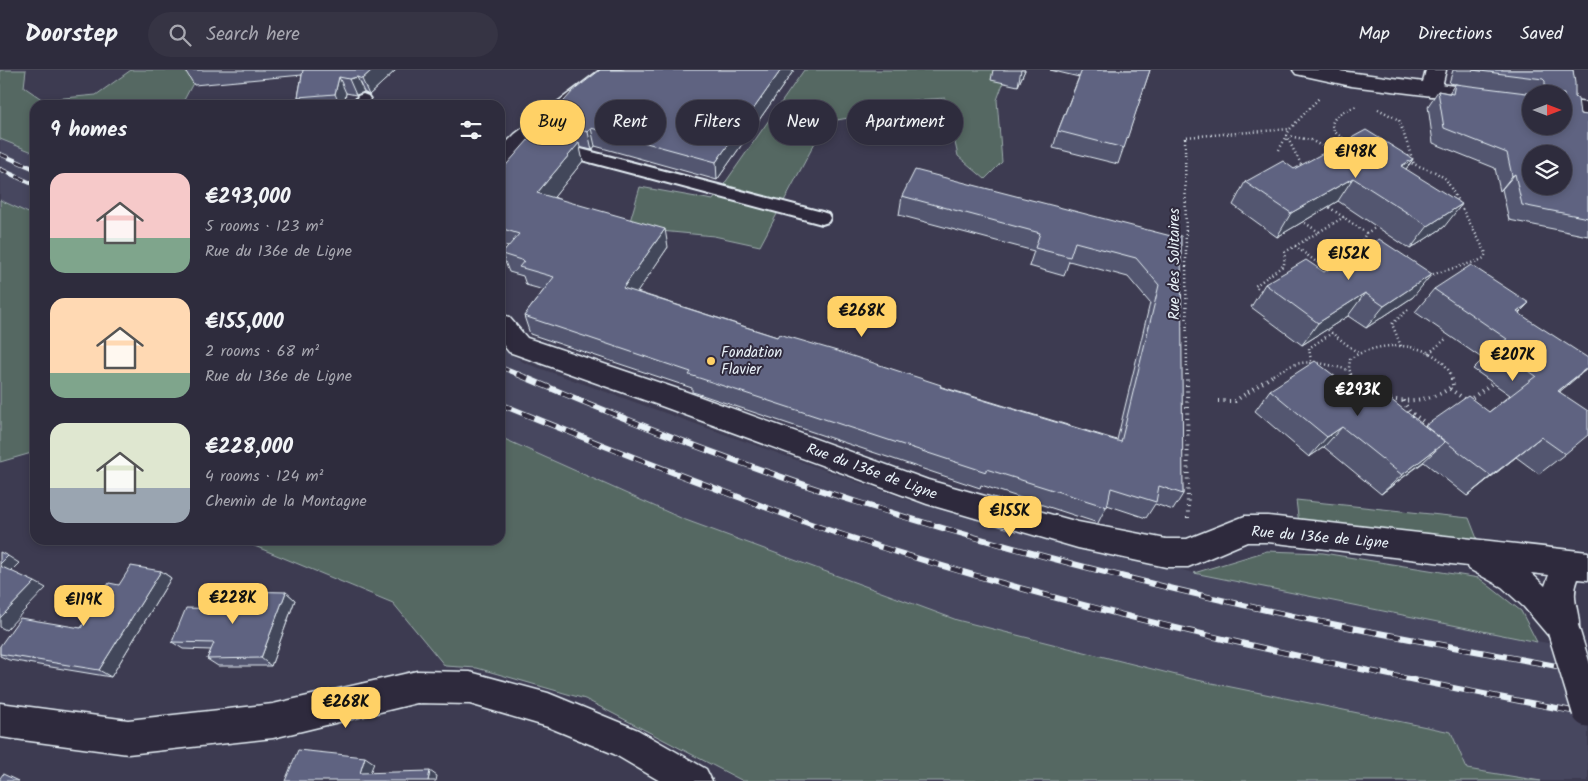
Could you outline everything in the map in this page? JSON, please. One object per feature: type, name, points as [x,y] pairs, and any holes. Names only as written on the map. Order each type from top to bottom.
[{"type":"street","points":[[574,100],[613,70]]},
{"type":"street","points":[[1303,70],[1350,80],[1522,101]]},
{"type":"street","points":[[1431,90],[1436,70]]},
{"type":"street","points":[[505,157],[520,142]]},
{"type":"street","name":"Rue du 136e de Ligne","points":[[505,330],[518,345],[674,399],[927,492],[1078,535],[1166,553],[1188,554],[1244,529],[1268,529],[1579,565]]},
{"type":"street","name":"Rue du 136e de Ligne","points":[[1467,552],[1513,577],[1536,597],[1563,629]]},
{"type":"street","points":[[1579,565],[1559,584],[1558,600],[1563,629],[1588,710]]},
{"type":"street","points":[[0,720],[128,737],[272,722],[417,687],[470,688],[548,710],[618,739],[694,781]]},
{"type":"lane","points":[[546,145],[822,218]]},
{"type":"path","points":[[1280,150],[1290,129],[1322,94]]},
{"type":"path","points":[[1358,145],[1339,138],[1331,129],[1332,119],[1342,110],[1360,106]]},
{"type":"path","points":[[1376,108],[1386,111],[1399,120],[1414,164]]},
{"type":"path","name":"Rue des Solitaires","points":[[1188,554],[1185,136],[1290,129]]},
{"type":"path","points":[[1286,136],[1310,140],[1334,153]]},
{"type":"path","points":[[1286,136],[1307,176]]},
{"type":"path","points":[[1327,148],[1339,138]]},
{"type":"path","points":[[1405,161],[1435,172],[1446,179],[1486,253],[1484,258],[1478,261],[1423,277]]},
{"type":"path","points":[[1320,199],[1366,233]]},
{"type":"path","points":[[1264,294],[1254,286],[1284,265],[1285,252],[1344,217]]},
{"type":"path","points":[[1305,223],[1319,232]]},
{"type":"path","points":[[1363,260],[1362,241],[1366,233],[1375,228]]},
{"type":"path","points":[[1295,246],[1334,275]]},
{"type":"path","points":[[1401,347],[1392,324],[1410,308]]},
{"type":"path","points":[[1328,330],[1358,353]]},
{"type":"path","points":[[1311,361],[1310,348],[1332,334]]},
{"type":"path","points":[[1428,353],[1447,338]]},
{"type":"path","points":[[1401,347],[1428,353],[1446,364],[1452,375],[1453,385],[1437,397],[1422,400],[1392,399],[1362,389],[1348,370],[1350,359],[1358,353],[1371,348],[1401,347]]},
{"type":"path","points":[[1218,401],[1235,401],[1287,366],[1311,361],[1348,370]]},
{"type":"path","points":[[1468,401],[1491,384]]},
{"type":"path","points":[[1450,389],[1474,405]]},
{"type":"path","points":[[1402,400],[1410,412],[1427,424]]},
{"type":"path","points":[[1404,416],[1410,412]]},
{"type":"shaded area","points":[[0,139],[30,151],[30,214],[0,200]]},
{"type":"shaded area","points":[[505,351],[525,363],[911,501],[1194,573],[1588,651],[1588,781],[1541,781],[1466,769],[1192,679],[957,620],[683,519],[505,439]]},
{"type":"green space","points":[[0,70],[26,70],[24,87],[43,100],[30,100],[30,151],[0,139]]},
{"type":"green space","points":[[131,70],[200,70],[184,100],[43,100],[96,95]]},
{"type":"green space","points":[[804,70],[1008,70],[997,100],[1002,162],[985,179],[958,156],[956,145],[963,145],[963,100],[945,100],[945,98],[847,100],[847,118],[837,120],[837,100],[783,100]]},
{"type":"green space","points":[[769,120],[769,145],[814,145],[760,246],[714,236],[628,228],[640,187],[713,200],[752,145],[759,145],[759,134]]},
{"type":"green space","points":[[0,200],[30,214],[30,453],[0,462]]},
{"type":"green space","points":[[505,439],[683,519],[957,620],[1192,679],[1451,732],[1467,769],[1541,781],[743,781],[585,699],[477,668],[445,666],[393,603],[252,545],[505,545]]},
{"type":"green space","points":[[1296,500],[1469,518],[1483,554],[1300,532]]},
{"type":"green space","points":[[1267,551],[1323,553],[1479,578],[1521,611],[1537,642],[1194,573]]},
{"type":"building","points":[[303,70],[372,70],[362,79],[357,77],[349,79],[339,77],[335,94],[298,97]]},
{"type":"building","points":[[600,70],[781,70],[759,101],[676,100],[676,145],[728,145],[716,162],[654,145],[666,145],[666,100],[595,100],[595,129],[591,128],[588,132],[585,131],[585,100],[565,100],[573,91]]},
{"type":"building","points":[[1082,70],[1150,70],[1124,148],[1058,131]]},
{"type":"building","points":[[1472,70],[1573,70],[1575,97],[1578,99],[1580,114],[1588,115],[1588,218],[1522,205],[1515,174],[1512,176],[1507,153],[1444,128],[1438,91],[1453,94],[1455,84],[1522,92],[1522,135],[1572,135],[1572,85],[1545,85],[1543,79]]},
{"type":"building","points":[[1366,130],[1413,159],[1401,166],[1462,204],[1428,226],[1353,178],[1291,213],[1245,182],[1283,161],[1294,169]]},
{"type":"building","name":"Fondation Flavier","points":[[524,145],[577,145],[537,193],[665,229],[623,288],[777,337],[779,334],[837,351],[941,385],[940,387],[1121,442],[1159,285],[1136,258],[1075,242],[1070,257],[1035,248],[1040,233],[902,196],[915,170],[1171,236],[1181,236],[1183,494],[1159,486],[1156,502],[1111,488],[1107,507],[986,469],[986,472],[689,375],[691,372],[524,316],[554,277],[519,267],[524,261],[505,255],[505,250],[519,234],[505,230],[505,166]]},
{"type":"building","points":[[1379,239],[1432,274],[1384,306],[1365,293],[1318,323],[1265,284],[1306,260],[1324,272]]},
{"type":"building","points":[[1471,265],[1529,303],[1517,312],[1588,358],[1588,367],[1558,391],[1588,411],[1588,435],[1565,454],[1541,437],[1491,476],[1425,426],[1468,396],[1489,412],[1536,376],[1495,347],[1507,339],[1434,289]]},
{"type":"building","points":[[1315,361],[1371,404],[1385,395],[1445,442],[1402,475],[1342,427],[1327,437],[1270,390]]},
{"type":"building","points":[[0,552],[8,556],[0,564]]},
{"type":"building","points":[[0,566],[35,582],[0,618]]},
{"type":"building","points":[[131,566],[161,571],[99,670],[0,654],[0,646],[20,618],[81,628],[109,583],[119,585]]},
{"type":"building","points":[[235,591],[286,592],[261,658],[207,659],[214,643],[172,642],[186,608],[228,609]]},
{"type":"building","points":[[298,750],[365,757],[360,773],[430,771],[428,781],[285,781]]},
{"type":"building","points":[[3,774],[18,781],[0,781]]},
{"type":"railway","points":[[0,154],[30,167]]},
{"type":"railway","points":[[0,169],[30,183]]},
{"type":"railway","points":[[505,369],[520,375]]},
{"type":"railway","points":[[517,374],[731,459],[819,490],[973,537],[1084,567],[1251,607],[1588,672]]},
{"type":"railway","points":[[505,406],[591,441],[833,532],[1029,591],[1121,615],[1308,658],[1588,714]]},
{"type":"place","name":"Fondation Flavier","points":[[711,361]]}]
